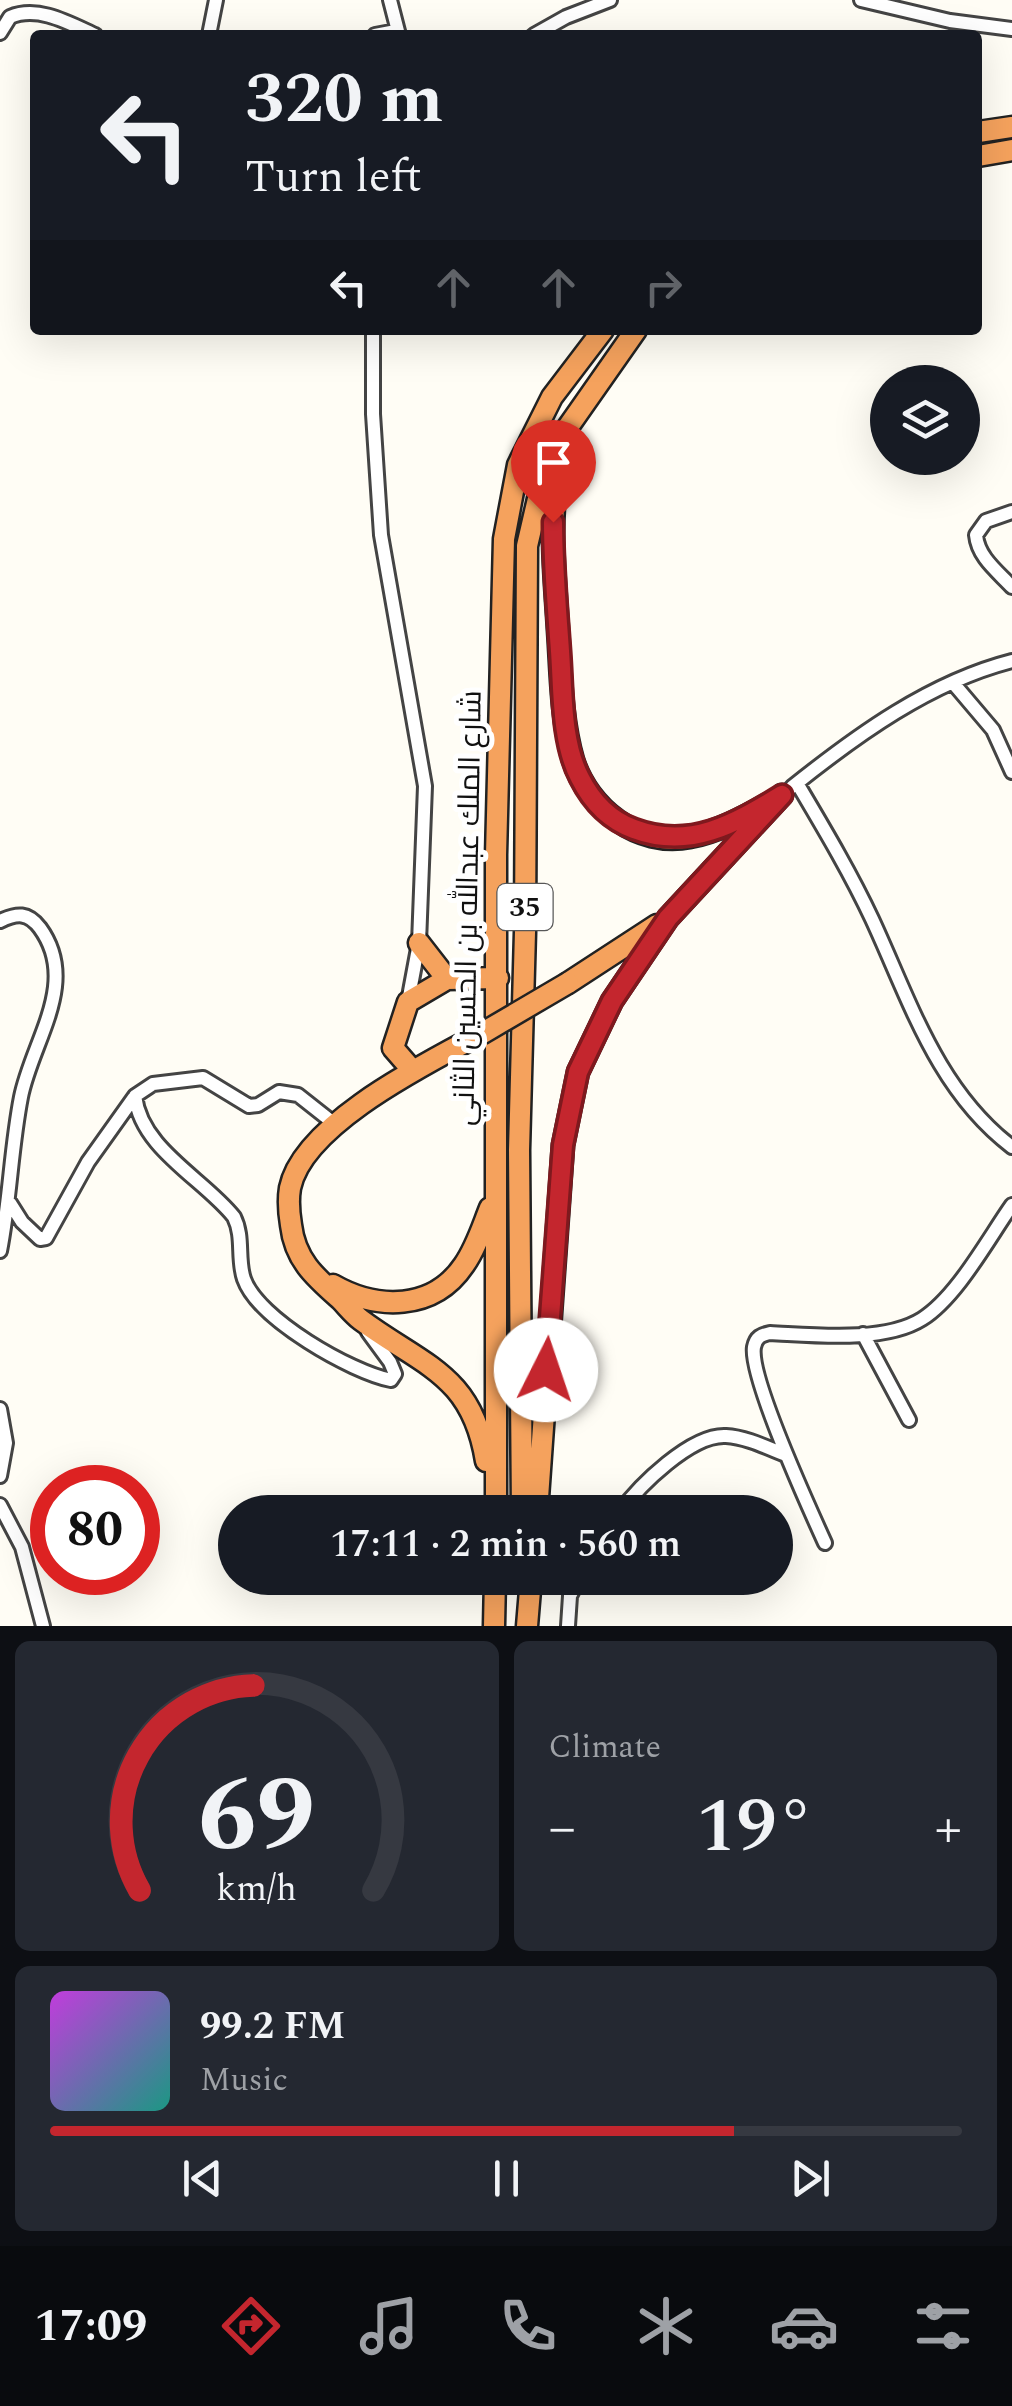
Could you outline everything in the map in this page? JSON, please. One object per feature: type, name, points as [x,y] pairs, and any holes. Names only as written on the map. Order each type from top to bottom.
[{"type":"highway","points":[[982,131],[1012,127]]},
{"type":"highway","points":[[982,155],[1012,150]]},
{"type":"highway","name":"شارع الملك عبدالله بن الحسين الثاني","points":[[495,1495],[496,855],[504,540],[518,465],[552,397],[599,335]]},
{"type":"highway","name":"شارع الملك عبدالله بن الحسين الثاني","points":[[522,1495],[519,1150],[525,932],[527,546],[541,486],[568,427],[632,335]]},
{"type":"highway","points":[[568,427],[554,494],[553,550],[563,695],[572,756],[580,778],[605,814],[617,822],[671,839],[707,832],[741,818],[789,789]]},
{"type":"highway","points":[[537,1495],[552,1260],[570,1106],[578,1072],[627,977],[668,918],[789,789]]},
{"type":"highway","points":[[492,1495],[480,1429],[458,1390],[416,1354],[359,1319],[298,1255],[292,1234],[290,1186],[314,1144],[359,1106],[568,983],[668,918]]},
{"type":"highway","points":[[419,943],[446,979]]},
{"type":"highway","points":[[610,956],[624,965],[627,977]]},
{"type":"highway","points":[[413,1071],[393,1048],[408,1002],[446,979],[498,978]]},
{"type":"highway","points":[[306,1267],[368,1301],[422,1298],[446,1286],[464,1264],[495,1196]]},
{"type":"highway","points":[[494,1626],[495,1595]]},
{"type":"highway","points":[[523,1595],[524,1626]]},
{"type":"highway","points":[[524,1626],[529,1595]]},
{"type":"street","points":[[209,30],[216,0]]},
{"type":"street","points":[[390,0],[397,30]]},
{"type":"street","points":[[543,30],[610,0]]},
{"type":"street","points":[[861,0],[950,21],[1012,29]]},
{"type":"street","points":[[0,33],[10,18],[30,13],[83,30]]},
{"type":"street","points":[[373,335],[373,414],[381,535],[425,786],[419,943],[408,1002]]},
{"type":"street","points":[[1012,512],[986,521],[976,535],[977,546],[986,559],[1012,587]]},
{"type":"street","points":[[1012,661],[954,684],[878,723],[789,789],[868,912],[932,1054],[972,1112],[1012,1147]]},
{"type":"street","points":[[954,684],[993,730],[1012,772]]},
{"type":"street","points":[[0,920],[22,915],[34,920],[52,948],[57,978],[50,1013],[22,1093],[10,1203],[0,1251]]},
{"type":"street","points":[[10,1203],[31,1232],[40,1239],[46,1238],[88,1162],[135,1096],[152,1084],[203,1078],[249,1106],[279,1092],[291,1092],[336,1125]]},
{"type":"street","points":[[135,1096],[138,1110],[159,1145],[234,1217],[244,1278],[256,1300],[307,1341],[380,1377],[393,1378],[390,1362],[359,1319]]},
{"type":"street","points":[[825,1543],[786,1455],[756,1363],[756,1341],[761,1334],[770,1332],[894,1331],[925,1318],[948,1295],[1012,1205]]},
{"type":"street","points":[[863,1334],[909,1420]]},
{"type":"street","points":[[0,1409],[6,1443],[0,1476]]},
{"type":"street","points":[[635,1495],[654,1473],[713,1437],[739,1438],[786,1455]]},
{"type":"street","points":[[0,1505],[22,1548],[42,1626]]},
{"type":"street","points":[[568,1626],[570,1595]]},
{"type":"route","points":[[546,1370],[563,1145],[578,1072],[612,1001],[668,918],[782,795],[741,818],[688,838],[648,834],[605,814],[580,778],[572,756],[563,695],[553,522]]}]
